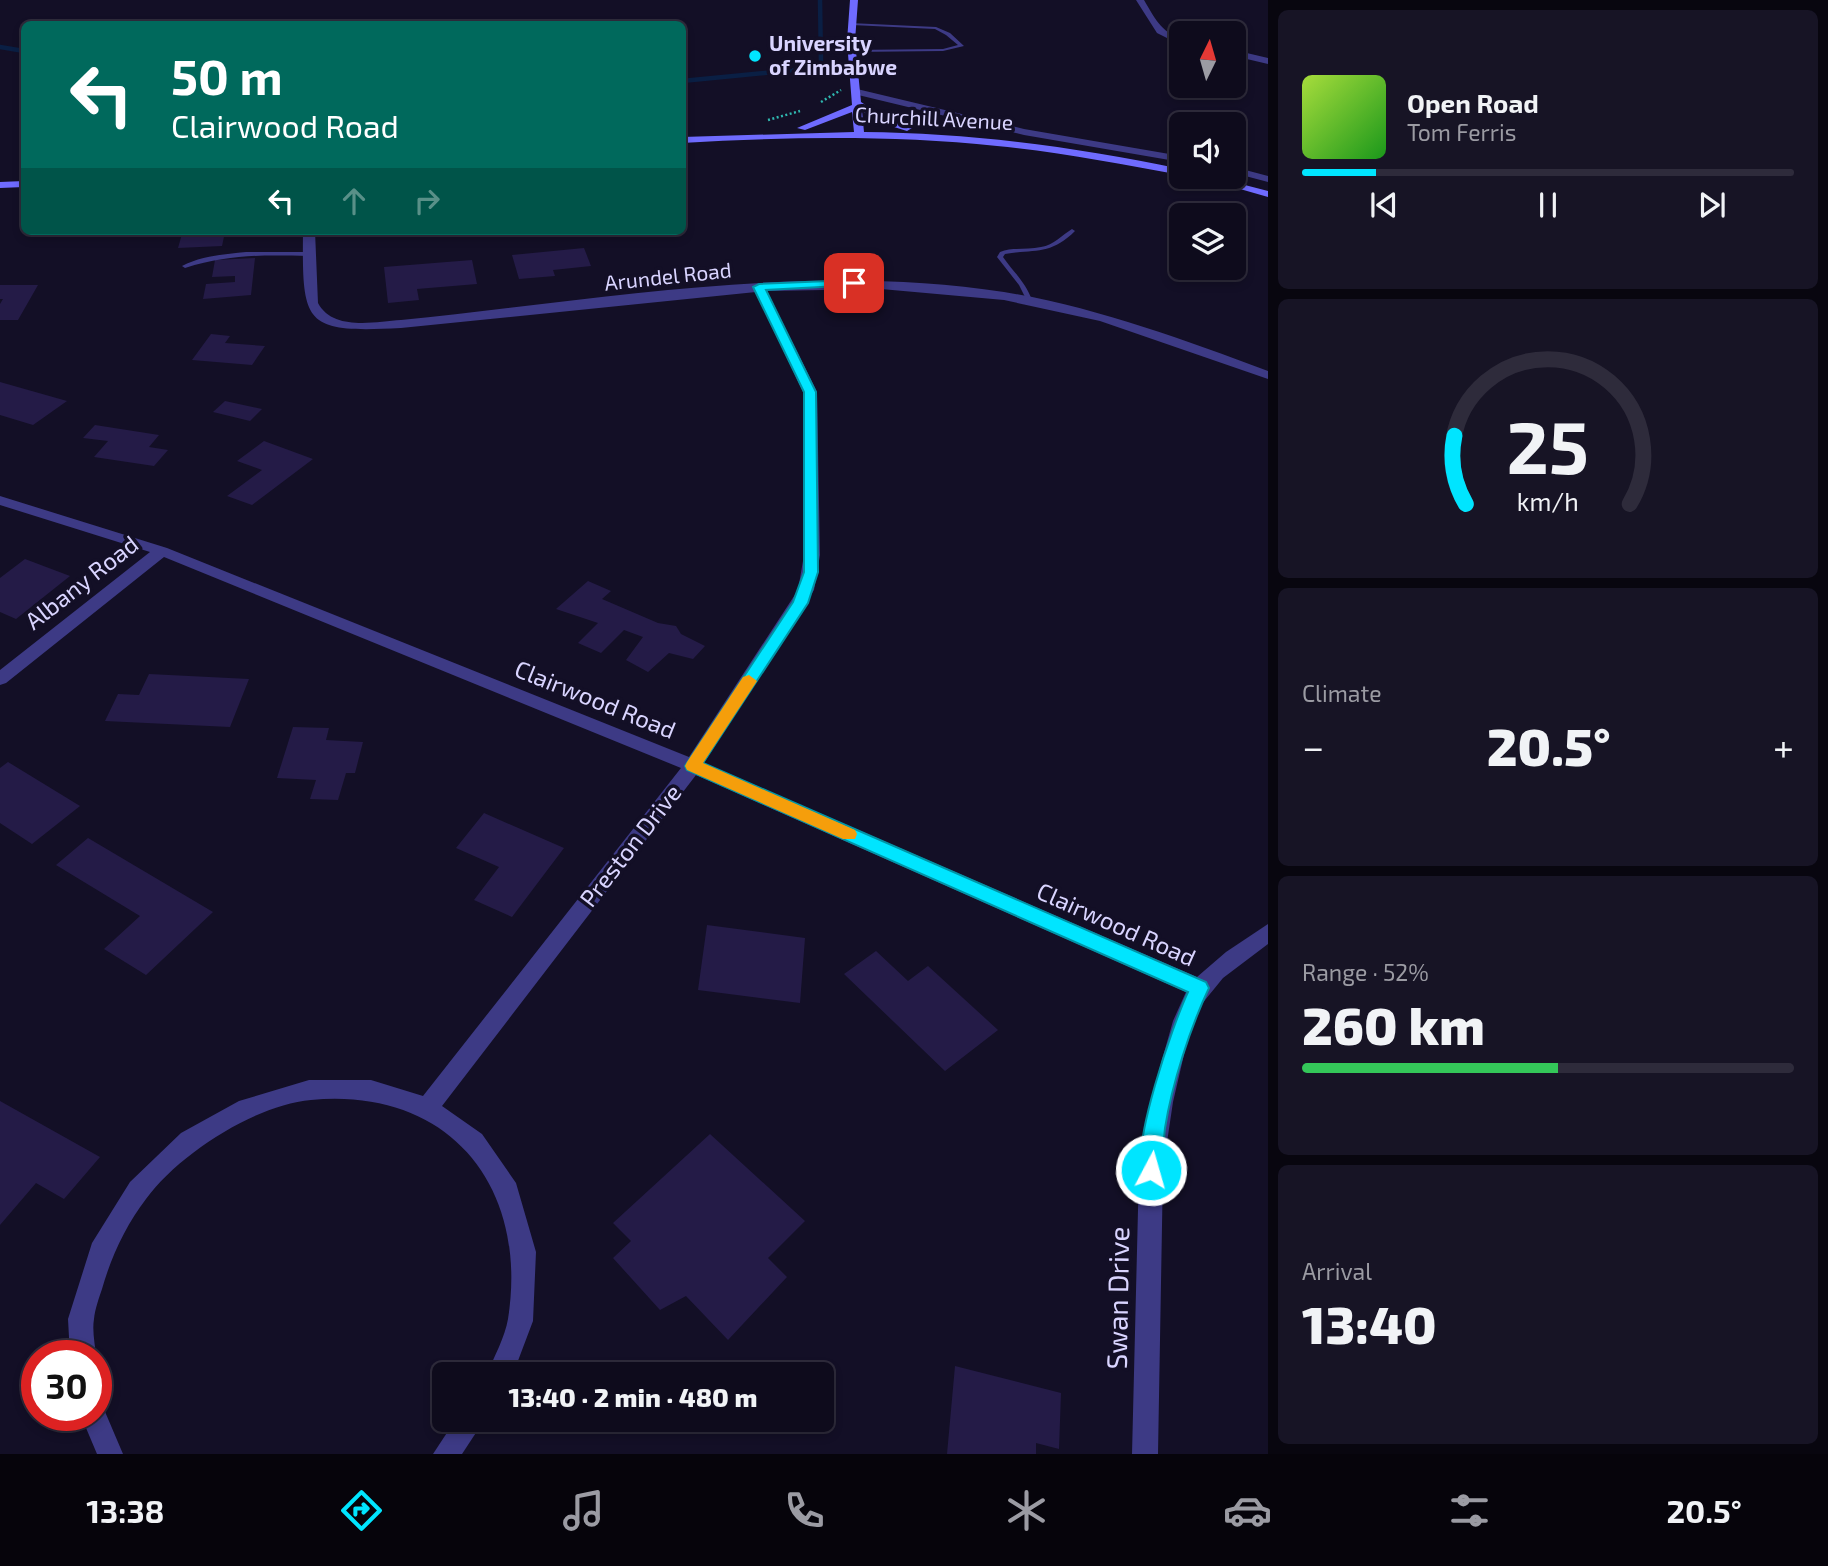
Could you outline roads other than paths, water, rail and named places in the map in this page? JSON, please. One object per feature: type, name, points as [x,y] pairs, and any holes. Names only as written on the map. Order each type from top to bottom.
[{"type":"main road","points":[[854,0],[852,51],[859,133]]},
{"type":"main road","points":[[778,134],[823,121],[857,105]]},
{"type":"main road","points":[[857,105],[884,121],[941,137]]},
{"type":"main road","name":"Churchill Avenue","points":[[686,140],[778,134],[859,133],[941,137],[1064,149],[1169,170]]},
{"type":"main road","points":[[0,185],[21,184]]},
{"type":"main road","points":[[1246,188],[1268,194]]},
{"type":"street","points":[[1140,0],[1157,30],[1169,38]]},
{"type":"street","points":[[1246,56],[1268,61]]},
{"type":"street","points":[[857,92],[1024,132],[1169,157]]},
{"type":"street","points":[[1246,173],[1268,179]]},
{"type":"street","name":"Arundel Road","points":[[309,235],[311,300],[318,318],[329,325],[345,327],[401,324],[759,287],[854,283],[906,285],[1029,300],[1137,328],[1268,375]]},
{"type":"street","name":"Preston Drive","points":[[427,1108],[693,766],[800,603],[811,572],[810,392],[759,287]]},
{"type":"street","name":"Clairwood Road","points":[[0,500],[162,551],[693,766],[1199,988]]},
{"type":"street","name":"Albany Road","points":[[0,679],[162,551]]},
{"type":"street","name":"Swan Drive","points":[[1144,1454],[1151,1170],[1155,1127],[1185,1019],[1199,988],[1268,932]]},
{"type":"street","points":[[82,1340],[81,1319],[101,1251],[138,1190],[188,1141],[247,1108],[309,1090],[371,1090],[427,1108],[474,1142],[508,1191],[524,1252],[520,1321],[505,1362]]},
{"type":"street","points":[[100,1431],[110,1454]]},
{"type":"street","points":[[446,1454],[462,1432]]},
{"type":"lane","points":[[852,24],[936,28],[962,46],[943,50],[852,51]]},
{"type":"lane","points":[[1029,300],[1024,283],[1005,266],[1000,257],[1003,252],[1046,250],[1057,245],[1072,231]]},
{"type":"lane","points":[[185,267],[208,258],[232,254],[309,254]]},
{"type":"waterway","points":[[686,81],[794,70],[821,63],[820,0]]},
{"type":"waterway","points":[[0,47],[21,50]]},
{"type":"place","name":"University of Zimbabwe","points":[[755,56]]}]
